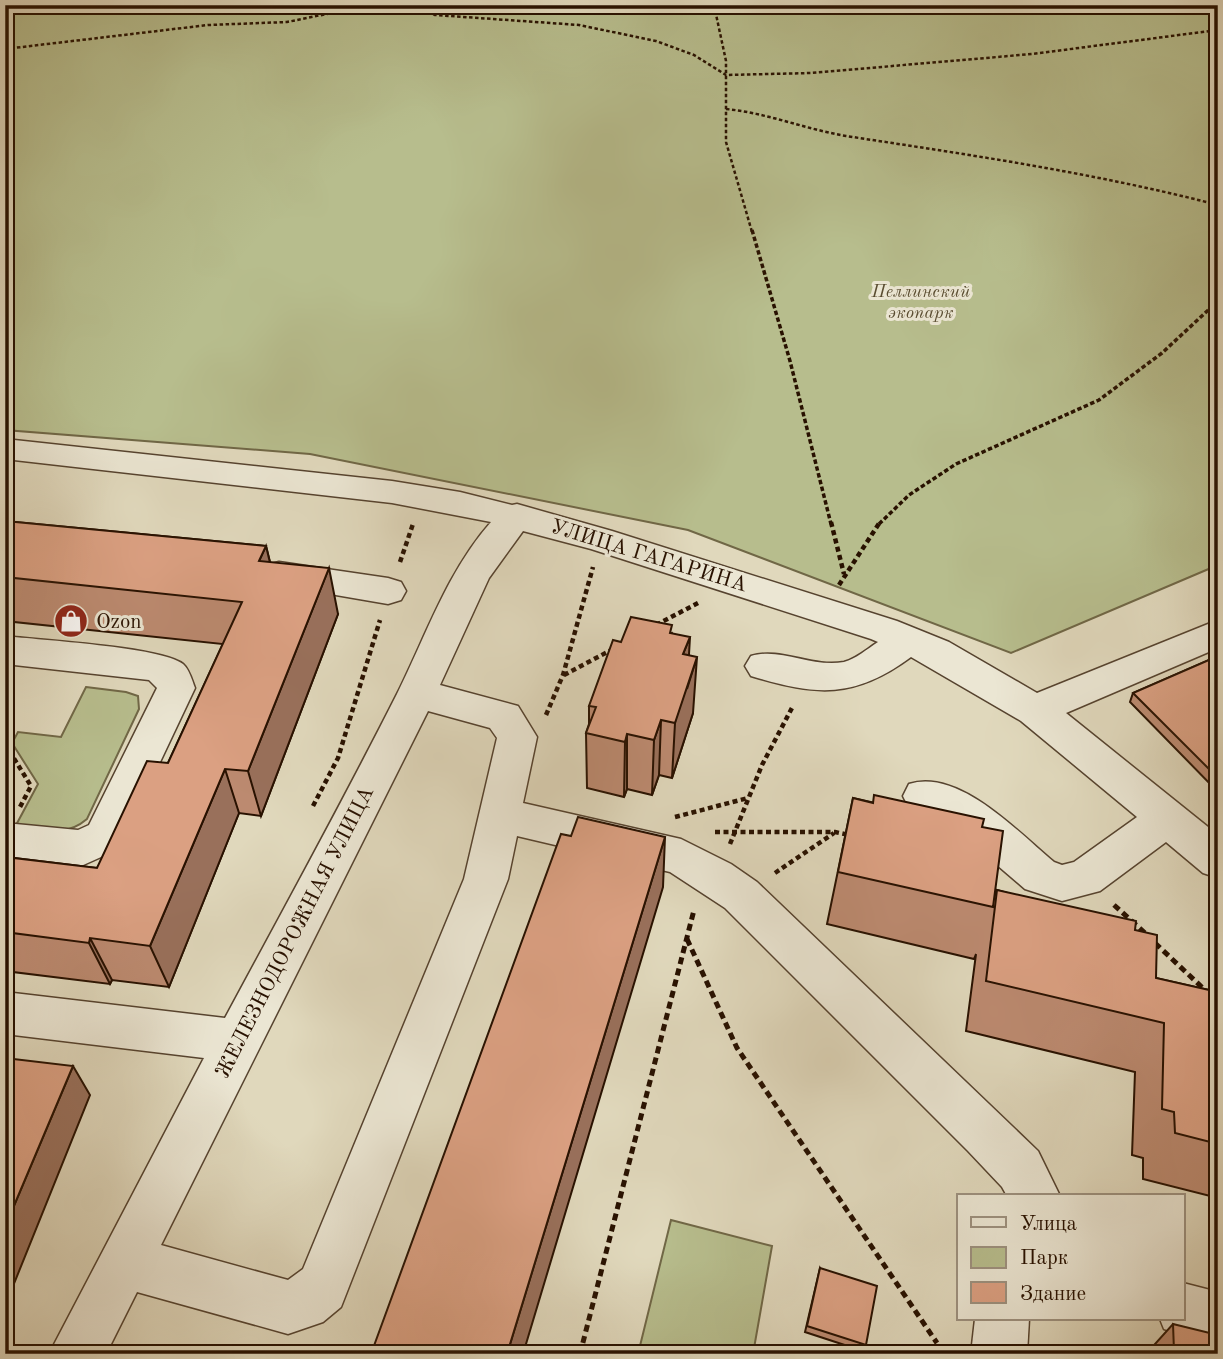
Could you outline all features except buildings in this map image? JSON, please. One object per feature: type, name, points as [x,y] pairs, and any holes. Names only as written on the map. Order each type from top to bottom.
[{"type":"street","name":"УЛИЦА ГАГАРИНА","points":[[5,449],[217,482],[392,492],[517,516],[600,539],[826,610],[908,640],[986,679],[1035,710],[1218,860]]},
{"type":"street","name":"ЖЕЛЕЗНОДОРОЖНАЯ УЛИЦА","points":[[77,1354],[417,693],[468,582],[500,533],[517,516]]},
{"type":"street","points":[[250,572],[388,591]]},
{"type":"street","points":[[1035,710],[1218,633]]},
{"type":"street","points":[[764,666],[823,677],[846,676],[866,669],[908,640]]},
{"type":"street","points":[[5,650],[157,667],[171,675],[176,688],[104,837],[80,848],[10,828]]},
{"type":"street","points":[[124,1262],[288,1307],[304,1303],[322,1288],[486,879],[517,737],[504,718],[417,693]]},
{"type":"street","points":[[924,796],[963,811],[1040,876],[1062,883],[1085,878],[1167,818]]},
{"type":"street","points":[[500,815],[681,857],[717,869],[986,1134],[1020,1169],[1033,1194]]},
{"type":"street","points":[[5,1013],[239,1041]]},
{"type":"street","points":[[1184,1310],[1218,1318]]},
{"type":"street","points":[[999,1354],[1002,1320]]},
{"type":"path","points":[[5,49],[208,25],[287,22],[371,5]]},
{"type":"path","points":[[393,5],[418,7],[435,15],[579,25],[656,41],[694,55],[726,75],[811,73],[1032,54],[1218,30]]},
{"type":"path","points":[[714,5],[726,61],[726,142],[790,361],[844,574]]},
{"type":"path","points":[[726,110],[737,110],[842,135],[978,154],[1157,189],[1218,205]]},
{"type":"path","points":[[826,610],[844,574],[874,528],[909,495],[956,464],[1100,400],[1162,353],[1218,301]]},
{"type":"path","points":[[308,817],[338,758],[388,591],[416,518]]},
{"type":"path","points":[[517,737],[547,715],[563,676],[600,539]]},
{"type":"path","points":[[645,631],[703,600]]},
{"type":"path","points":[[563,676],[622,644]]},
{"type":"path","points":[[580,1354],[687,938],[762,765],[810,675]]},
{"type":"path","points":[[5,744],[31,786],[10,828]]},
{"type":"path","points":[[613,841],[630,828],[748,798]]},
{"type":"path","points":[[734,834],[835,832],[862,838]]},
{"type":"path","points":[[717,869],[835,832]]},
{"type":"path","points":[[717,869],[734,834]]},
{"type":"path","points":[[1085,878],[1218,1002]]},
{"type":"path","points":[[687,938],[737,1048],[937,1343]]},
{"type":"green space","name":"Пеллинский экопарк","points":[[5,5],[1218,5],[1218,565],[1011,653],[688,530],[310,454],[5,430]]},
{"type":"green space","points":[[86,687],[138,696],[139,709],[87,819],[61,831],[15,827],[38,784],[12,743],[18,732],[61,737]]},
{"type":"green space","points":[[671,1220],[772,1246],[753,1354],[638,1354]]},
{"type":"place","name":"Ozon","points":[[71,621]]}]
